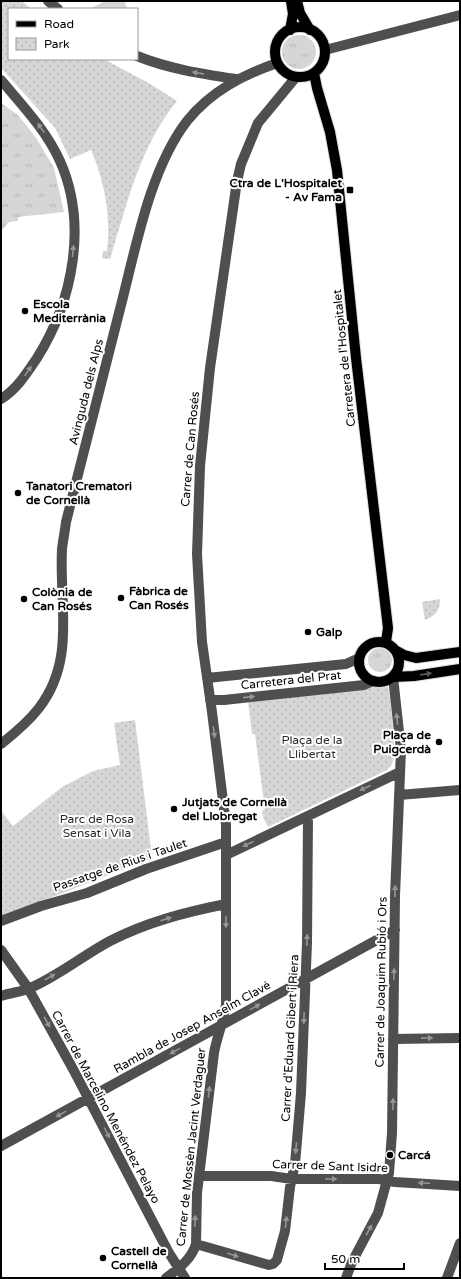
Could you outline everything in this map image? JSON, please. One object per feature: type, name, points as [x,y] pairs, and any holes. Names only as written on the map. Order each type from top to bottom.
[{"type":"main road","points":[[290,30],[293,14],[291,1]]},
{"type":"main road","points":[[297,1],[300,13],[310,30],[320,38],[325,50],[322,63],[314,73],[296,77],[285,72],[278,63],[275,54],[276,45],[282,35],[290,30],[300,28],[310,30]]},
{"type":"main road","name":"Carretera de l'Hospitalet","points":[[314,73],[330,132],[337,170],[358,373],[388,628],[386,642]]},
{"type":"main road","points":[[397,651],[399,656],[399,666],[392,677],[384,681],[373,681],[367,679],[360,671],[359,658],[361,652],[370,643],[377,641],[386,642],[404,655],[416,658],[460,652]]},
{"type":"main road","points":[[392,677],[414,676],[460,670]]},
{"type":"street","points":[[48,1],[57,8]]},
{"type":"street","points":[[325,50],[460,15]]},
{"type":"street","points":[[138,56],[178,69],[236,80]]},
{"type":"street","name":"Avinguda dels Alps","points":[[1,744],[22,726],[39,708],[51,688],[59,668],[63,644],[62,557],[66,522],[141,226],[151,195],[172,145],[182,127],[195,112],[210,98],[236,80],[258,69],[278,63]]},
{"type":"street","name":"Carrer de Can Rosés","points":[[226,842],[226,825],[202,642],[197,554],[200,466],[210,368],[237,181],[241,164],[258,123],[296,77]]},
{"type":"street","points":[[1,80],[37,124],[50,142],[60,160],[71,195],[75,236],[73,260],[66,291],[53,329],[27,373],[18,385],[1,399]]},
{"type":"street","name":"Carretera del Prat","points":[[207,678],[346,664],[359,658]]},
{"type":"street","name":"Carrer de Joaquim Rubió i Ors","points":[[346,1278],[352,1262],[378,1213],[389,1173],[392,1132],[395,930],[401,750],[392,677]]},
{"type":"street","name":"Carretera del Prat","points":[[210,700],[224,700],[364,685],[373,681]]},
{"type":"street","points":[[226,855],[400,772]]},
{"type":"street","points":[[399,795],[460,790]]},
{"type":"street","name":"Carrer d'Eduard Gibert i Riera","points":[[196,1244],[265,1265],[273,1264],[277,1260],[285,1231],[294,1164],[301,1093],[308,943],[308,816]]},
{"type":"street","name":"Carrer de Mossèn Jacint Verdaguer","points":[[166,1278],[179,1269],[190,1257],[196,1244],[197,1193],[214,1052],[226,1004],[226,842]]},
{"type":"street","name":"Passatge de Rius i Taulet","points":[[1,921],[41,906],[87,893],[146,869],[226,842]]},
{"type":"street","points":[[1,996],[28,988],[63,970],[96,949],[125,934],[169,918],[226,904]]},
{"type":"street","name":"Rambla de Josep Anselm Clavé","points":[[1,1146],[395,930]]},
{"type":"street","name":"Carrer de Marcelino Menéndez Pelayo","points":[[1,950],[28,988],[89,1098],[169,1253],[185,1278]]},
{"type":"street","points":[[393,1039],[460,1038]]},
{"type":"street","name":"Carrer de Sant Isidre","points":[[199,1176],[271,1176],[292,1179],[379,1179],[460,1186]]},
{"type":"street","points":[[447,1278],[460,1243]]},
{"type":"green space","points":[[1,1],[22,1],[30,8],[8,8],[8,60],[106,60],[152,85],[177,101],[164,118],[144,156],[129,197],[110,259],[102,258],[103,251],[107,251],[108,238],[106,200],[100,174],[91,150],[70,159],[55,128],[1,68]]},
{"type":"green space","points":[[105,1],[124,1],[127,8],[92,8]]},
{"type":"green space","points":[[296,35],[302,35],[306,36],[313,42],[316,52],[315,59],[309,66],[302,69],[296,69],[292,68],[285,62],[282,55],[282,49],[283,45],[289,38]]},
{"type":"green space","points":[[1,103],[18,115],[37,139],[54,168],[64,212],[18,217],[18,221],[9,222],[1,231]]},
{"type":"green space","points":[[440,599],[437,612],[432,617],[425,620],[422,602]]},
{"type":"green space","points":[[380,648],[385,649],[391,655],[391,665],[385,671],[380,672],[375,671],[369,665],[368,660],[369,655],[375,649]]},
{"type":"green space","name":"Plaça de la Llibertat","points":[[386,685],[389,689],[394,735],[394,757],[392,764],[387,770],[268,827],[262,811],[265,810],[255,734],[252,734],[248,700]]},
{"type":"green space","name":"Parc de Rosa Sensat i Vila","points":[[135,720],[152,858],[1,917],[1,811],[13,826],[62,787],[93,771],[120,765],[114,723]]},
{"type":"place","name":"Ctra de L'Hospitalet - Av Fama","points":[[350,190]]},
{"type":"place","name":"Escola Mediterrània","points":[[25,311]]},
{"type":"place","name":"Tanatori Crematori de Cornellà","points":[[18,493]]},
{"type":"place","name":"Fàbrica de Can Rosés","points":[[121,598]]},
{"type":"place","name":"Colònia de Can Rosés","points":[[24,599]]},
{"type":"place","name":"Galp","points":[[308,632]]},
{"type":"place","name":"Plaça de Puigcerdà","points":[[439,742]]},
{"type":"place","name":"Jutjats de Cornellà del Llobregat","points":[[174,809]]},
{"type":"place","name":"Carcá","points":[[390,1155]]},
{"type":"place","name":"Castell de Cornellà","points":[[103,1258]]}]
